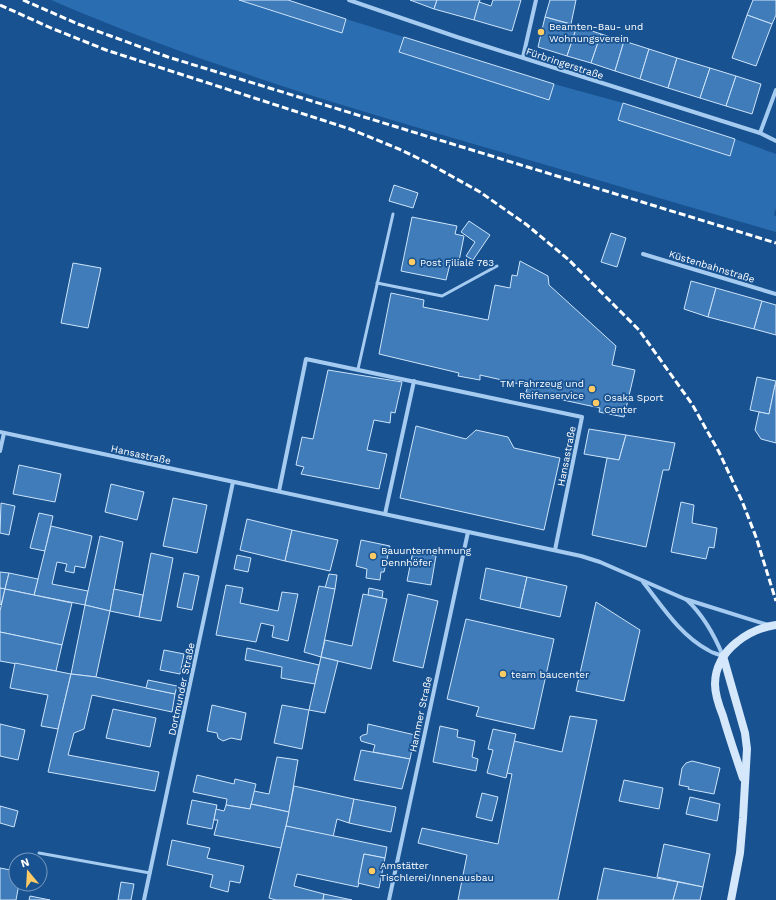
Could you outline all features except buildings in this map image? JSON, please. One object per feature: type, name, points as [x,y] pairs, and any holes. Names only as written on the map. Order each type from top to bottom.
[{"type":"main road","points":[[745,782],[721,712],[715,684],[717,670],[723,656],[742,637],[753,631],[773,626]]},
{"type":"main road","points":[[723,656],[745,733],[747,749],[740,853],[731,900]]},
{"type":"street","name":"Fürbringerstraße","points":[[350,0],[760,133],[776,141]]},
{"type":"street","points":[[523,57],[536,0]]},
{"type":"street","points":[[760,133],[776,90]]},
{"type":"street","name":"Küstenbahnstraße","points":[[643,254],[776,294]]},
{"type":"street","name":"Hansastraße","points":[[279,491],[306,359],[582,416],[555,550]]},
{"type":"street","points":[[385,514],[414,381]]},
{"type":"street","points":[[0,451],[2,432]]},
{"type":"street","name":"Hansastraße","points":[[2,432],[555,550],[600,562],[685,599],[773,626]]},
{"type":"street","name":"Dortmunder Straße","points":[[144,900],[233,482]]},
{"type":"street","name":"Hammer Straße","points":[[388,900],[468,532]]},
{"type":"street","name":"Hansastraße","points":[[643,582],[677,624],[691,638],[708,651],[723,656]]},
{"type":"street","name":"Hansastraße","points":[[685,599],[708,623],[723,656]]},
{"type":"lane","points":[[358,369],[393,214]]},
{"type":"lane","points":[[378,283],[442,296],[497,266]]},
{"type":"lane","points":[[48,854],[150,873]]},
{"type":"shaded area","points":[[51,0],[239,0],[342,33],[346,19],[404,37],[399,52],[549,100],[554,84],[623,103],[730,155],[735,139],[776,154],[776,208],[774,215],[776,216],[776,232],[398,122],[281,86],[108,24]]},
{"type":"railway","points":[[23,0],[78,24],[168,57],[776,243]]},
{"type":"railway","points":[[0,5],[51,28],[106,50],[350,129],[399,149],[428,163],[480,192],[527,225],[569,260],[639,330],[692,404],[719,452],[742,501],[756,537],[776,601]]},
{"type":"place","name":"Beamten-Bau- und Wohnungsverein","points":[[541,32]]},
{"type":"place","name":"Post Filiale 763","points":[[412,262]]},
{"type":"place","name":"TM Fahrzeug und Reifenservice","points":[[592,389]]},
{"type":"place","name":"Osaka Sport Center","points":[[596,403]]},
{"type":"place","name":"Bauunternehmung Dennhöfer","points":[[373,556]]},
{"type":"place","name":"team baucenter","points":[[503,674]]},
{"type":"place","name":"Amstätter Tischlerei/Innenausbau","points":[[372,871]]}]
